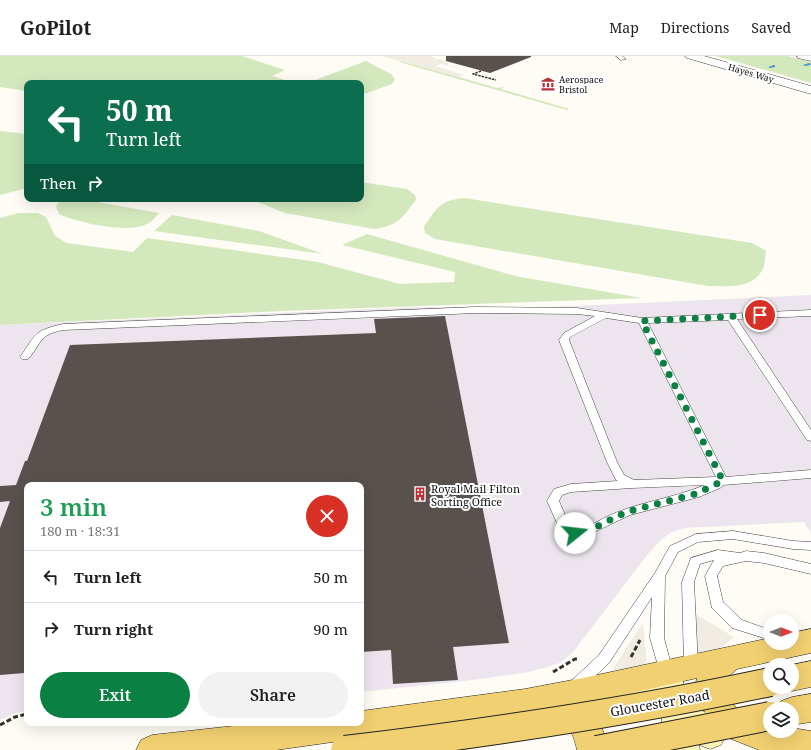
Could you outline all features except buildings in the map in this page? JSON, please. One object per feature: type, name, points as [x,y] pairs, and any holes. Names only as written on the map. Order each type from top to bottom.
[{"type":"main road","points":[[364,725],[565,695],[803,641]]},
{"type":"main road","points":[[730,658],[717,669],[712,682],[717,706],[730,724],[765,738],[804,746]]},
{"type":"main road","points":[[675,706],[679,669]]},
{"type":"main road","points":[[679,669],[704,741]]},
{"type":"main road","points":[[799,677],[811,674]]},
{"type":"main road","name":"Gloucester Road","points":[[344,750],[550,723],[687,699],[763,683]]},
{"type":"main road","points":[[565,695],[643,695],[666,702],[675,706],[704,741]]},
{"type":"main road","points":[[525,702],[556,706],[572,711],[584,724],[593,750]]},
{"type":"main road","points":[[799,711],[811,708]]},
{"type":"main road","points":[[597,750],[763,717]]},
{"type":"main road","points":[[152,750],[354,726]]},
{"type":"main road","points":[[704,741],[724,737],[760,745],[804,746]]},
{"type":"street","name":"Hayes Way","points":[[691,56],[811,90]]},
{"type":"street","name":"Hayes Way","points":[[709,56],[811,84]]},
{"type":"street","points":[[802,56],[811,58]]},
{"type":"lane","points":[[25,357],[31,352],[37,339],[42,334],[52,329],[63,327],[476,310],[577,311],[605,314],[642,321],[807,313],[811,323]]},
{"type":"lane","points":[[605,314],[572,331],[564,340],[612,462],[620,477],[632,484]]},
{"type":"lane","points":[[731,317],[811,438]]},
{"type":"lane","points":[[642,321],[723,481]]},
{"type":"lane","points":[[723,481],[695,494],[626,512],[586,532],[575,533],[565,529],[553,501],[558,492],[571,488],[723,481],[811,474]]},
{"type":"lane","points":[[565,695],[604,659],[659,576],[674,549],[696,538],[733,535],[793,545],[811,546]]},
{"type":"lane","points":[[679,669],[688,582],[695,560],[718,554],[746,556],[764,558],[811,569]]},
{"type":"lane","points":[[746,556],[719,562],[711,576],[717,604],[737,624],[763,633]]},
{"type":"lane","points":[[659,576],[657,638],[679,669]]},
{"type":"path","points":[[471,72],[476,73],[481,71]]},
{"type":"path","points":[[476,73],[473,74],[496,80]]},
{"type":"path","points":[[628,663],[642,637]]},
{"type":"path","points":[[0,725],[15,717],[24,715]]},
{"type":"shaded area","points":[[381,56],[429,56],[436,58],[433,59],[440,59],[449,62],[447,65],[471,72],[440,64],[436,66],[463,75],[458,77]]},
{"type":"shaded area","name":"Royal Mail Filton Sorting Office","points":[[811,295],[811,533],[804,522],[684,528],[670,533],[648,554],[573,652],[560,663],[529,672],[473,680],[364,692],[364,482],[24,482],[24,712],[16,713],[0,720],[0,325],[419,307],[530,308]]},
{"type":"shaded area","points":[[695,614],[734,637],[724,646],[710,652],[695,653]]},
{"type":"shaded area","points":[[643,623],[647,665],[644,668],[612,670]]},
{"type":"green space","points":[[0,56],[242,56],[285,70],[272,76],[285,80],[24,80],[24,91],[0,87]]},
{"type":"green space","points":[[716,56],[788,56],[811,62],[811,83]]},
{"type":"green space","points":[[366,61],[391,74],[395,79],[392,84],[364,94],[364,80],[315,80]]},
{"type":"green space","points":[[403,61],[497,88],[504,87],[501,89],[569,109],[567,110],[399,62]]},
{"type":"green space","points":[[0,131],[24,134],[24,189],[0,195]]},
{"type":"green space","points":[[364,182],[407,189],[415,195],[416,200],[399,220],[389,225],[374,229],[285,213],[258,202],[364,202]]},
{"type":"green space","points":[[464,198],[752,243],[766,251],[764,265],[757,277],[744,284],[730,286],[708,286],[435,239],[425,233],[424,226],[440,206],[449,201]]},
{"type":"green space","points":[[59,202],[98,202],[159,213],[150,223],[137,227],[126,228],[102,226],[78,221],[59,214],[56,206]]},
{"type":"green space","points":[[18,213],[38,213],[46,217],[55,236],[67,243],[133,252],[147,238],[318,262],[400,284],[454,282],[455,272],[342,245],[367,234],[515,276],[642,298],[282,311],[0,325],[0,218]]},
{"type":"green space","points":[[172,215],[259,231],[323,254],[154,231]]},
{"type":"waterway","points":[[805,65],[809,64]]},
{"type":"waterway","points":[[770,67],[774,66]]},
{"type":"place","name":"Aerospace Bristol","points":[[548,84]]},
{"type":"place","name":"Royal Mail Filton Sorting Office","points":[[420,494]]},
{"type":"route","points":[[575,533],[586,532],[626,512],[695,494],[723,481],[642,321],[760,315]]}]
